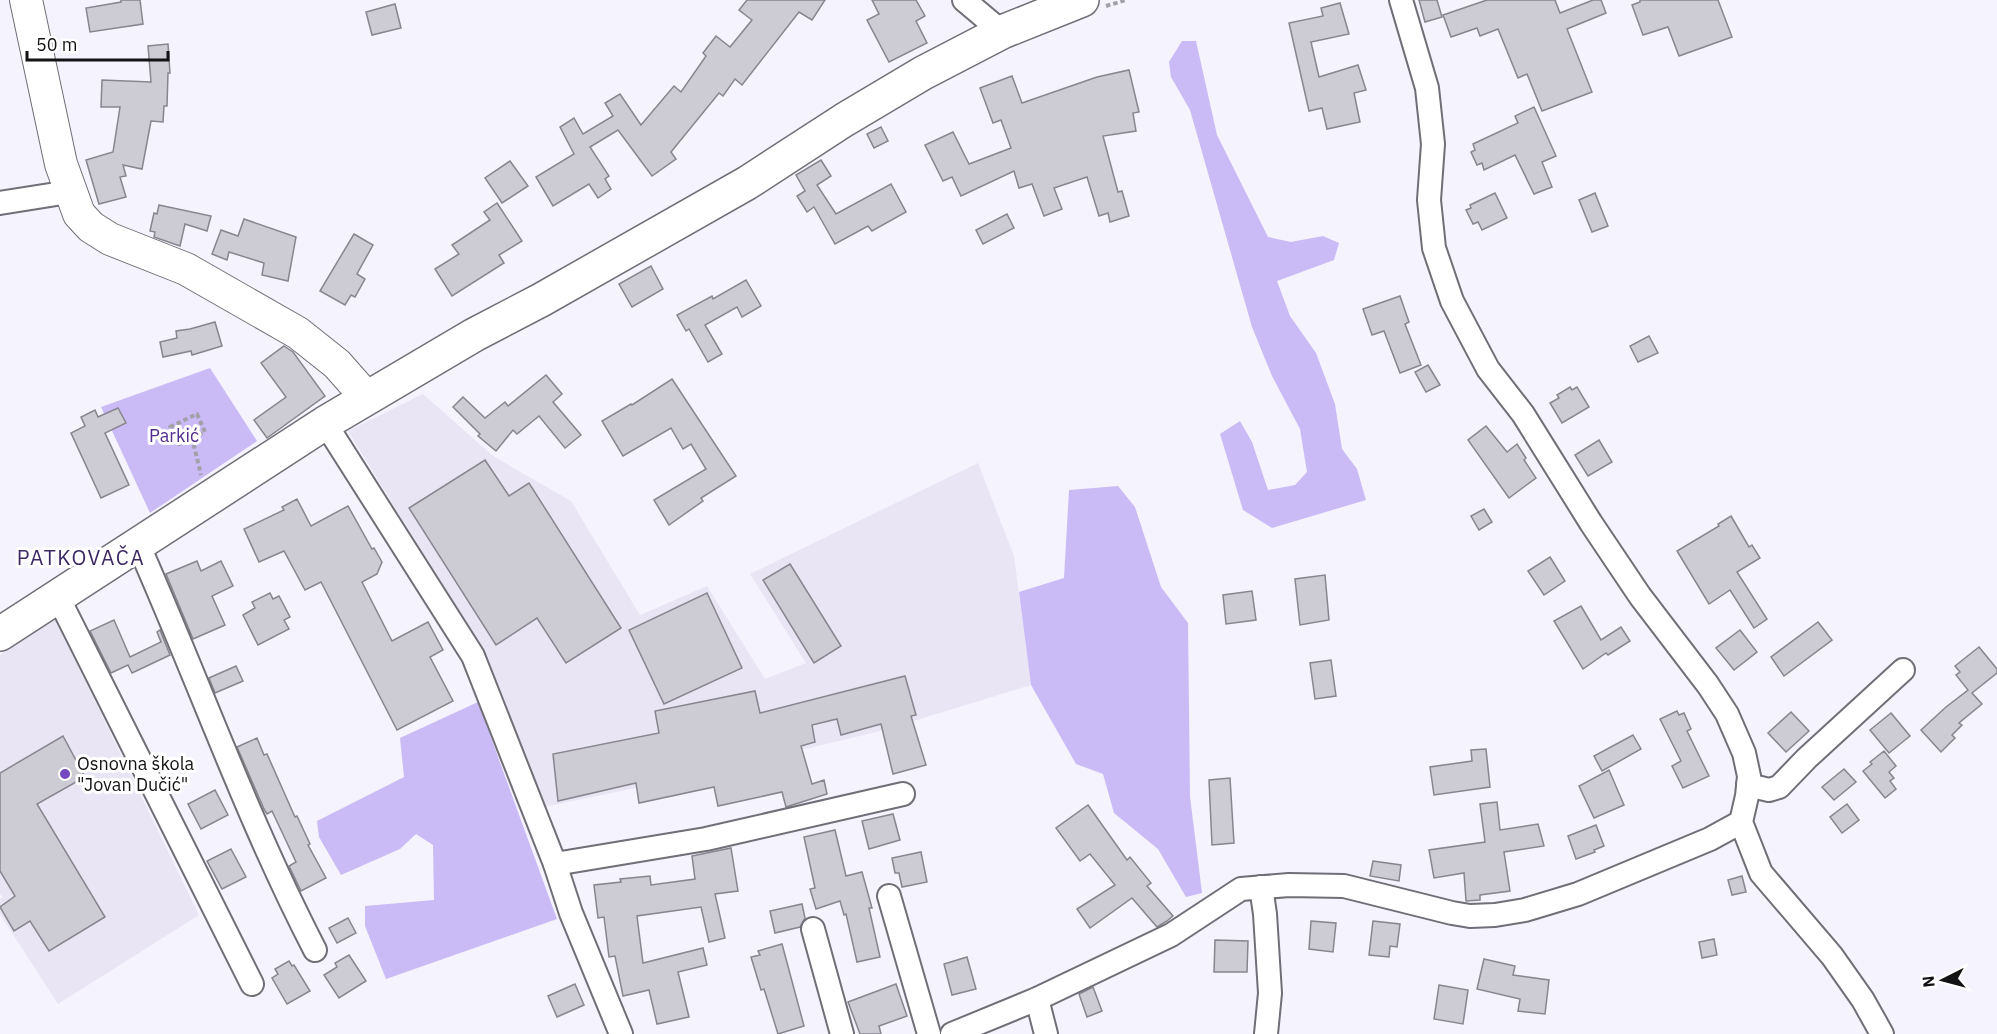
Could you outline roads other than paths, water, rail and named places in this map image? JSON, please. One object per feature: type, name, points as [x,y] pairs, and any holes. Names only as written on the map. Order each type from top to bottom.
[{"type":"main road","points":[[0,634],[325,423],[474,335],[541,300],[747,183],[844,120],[913,79],[1002,32],[1082,0]]},
{"type":"street","points":[[26,0],[61,164],[69,192],[79,214],[91,227],[110,239],[186,269],[298,333],[336,364],[367,398]]},
{"type":"street","points":[[964,0],[1002,32]]},
{"type":"street","points":[[1401,0],[1427,88],[1433,144],[1430,200],[1434,248],[1452,301],[1488,369],[1523,414],[1640,596],[1727,714],[1744,753],[1749,776],[1741,822],[1761,873],[1832,956],[1863,1000],[1882,1034]]},
{"type":"street","points":[[0,203],[69,192]]},
{"type":"street","points":[[325,423],[473,656],[555,864],[571,913],[621,1034]]},
{"type":"street","points":[[138,544],[239,788],[291,904],[315,950]]},
{"type":"street","points":[[58,597],[252,984]]},
{"type":"street","points":[[1748,786],[1768,790],[1779,787],[1807,758],[1903,670]]},
{"type":"street","points":[[555,864],[706,839],[903,794]]},
{"type":"street","points":[[952,1034],[1037,999],[1171,935],[1241,889],[1289,885],[1344,886],[1452,913],[1470,916],[1495,915],[1525,910],[1578,894],[1710,839],[1741,822]]},
{"type":"street","points":[[1261,887],[1270,993],[1266,1034]]},
{"type":"street","points":[[889,896],[929,1034]]},
{"type":"street","points":[[813,929],[842,1034]]},
{"type":"street","points":[[1037,999],[1046,1034]]},
{"type":"place","name":"Osnovna škola \"Jovan Dučić\"","points":[[65,774]]},
{"type":"district","name":"PATKOVAČA","points":[[81,558]]},
{"type":"park label","name":"Parkić","points":[[174,436]]}]
